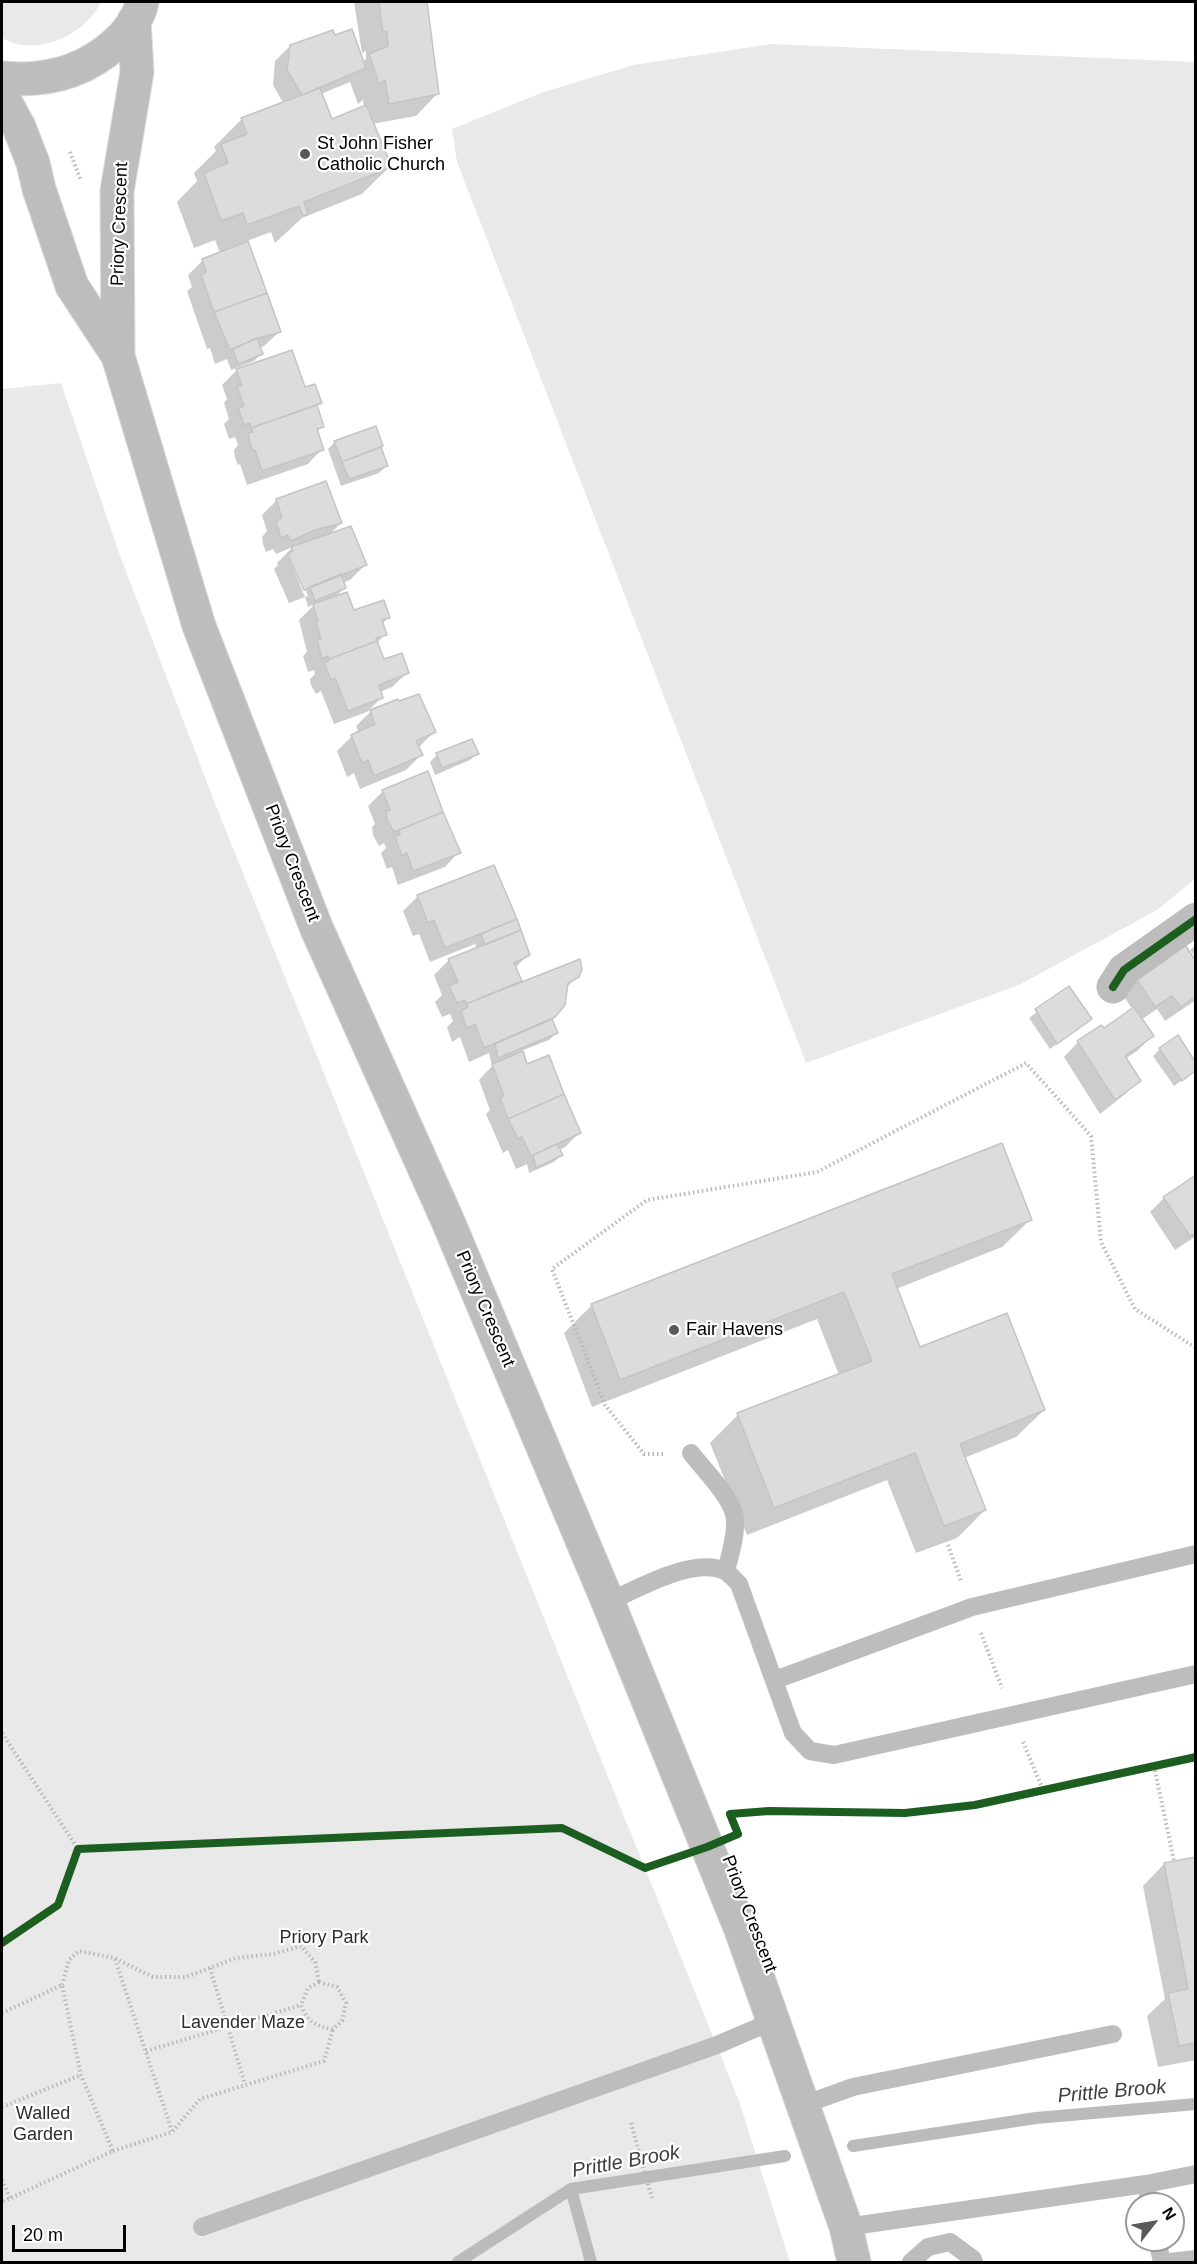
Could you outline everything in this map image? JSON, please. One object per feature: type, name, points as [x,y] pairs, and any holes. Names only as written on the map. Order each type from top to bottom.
[{"type":"main road","points":[[2,78],[24,81],[44,78],[84,66],[105,53],[125,35],[141,8]]},
{"type":"main road","name":"Priory Crescent","points":[[141,8],[137,72],[117,191],[118,356],[199,626],[316,927],[447,1219],[608,1602],[741,1930],[846,2227],[854,2262]]},
{"type":"main road","name":"Priory Crescent","points":[[2,96],[20,128],[33,163],[39,189],[72,286],[118,356]]},
{"type":"main road","points":[[1113,987],[1124,970],[1196,919]]},
{"type":"lane","points":[[691,1453],[724,1494],[736,1517],[734,1541],[726,1571]]},
{"type":"lane","points":[[775,1680],[972,1607],[1196,1554]]},
{"type":"lane","points":[[608,1602],[669,1573],[706,1567],[726,1571],[740,1584],[793,1733],[810,1751],[834,1755],[1196,1674]]},
{"type":"lane","points":[[202,2227],[717,2045],[773,2021]]},
{"type":"lane","points":[[803,2105],[853,2087],[1113,2034]]},
{"type":"lane","points":[[846,2227],[1146,2184],[1196,2174]]},
{"type":"lane","points":[[1146,2184],[1148,2192]]},
{"type":"lane","points":[[911,2262],[928,2247],[950,2242],[974,2262]]},
{"type":"lane","points":[[1170,2262],[1196,2259]]},
{"type":"path","points":[[691,1453],[644,1454],[605,1405],[552,1269],[647,1200],[817,1173],[1026,1063],[1091,1136],[1101,1242],[1136,1309],[1196,1348]]},
{"type":"path","points":[[948,1545],[1043,1791]]},
{"type":"path","points":[[2,1733],[78,1850]]},
{"type":"path","points":[[1143,1768],[1165,1764]]},
{"type":"path","points":[[1154,1766],[1174,1861]]},
{"type":"path","points":[[1032,1793],[1054,1788]]},
{"type":"path","points":[[78,1850],[90,1849]]},
{"type":"path","points":[[74,1860],[78,1850]]},
{"type":"path","points":[[113,2151],[81,2075],[62,1985],[69,1960],[79,1951],[114,1958],[153,1977],[186,1977],[236,1958],[273,1954],[302,1946],[315,1962],[320,1982]]},
{"type":"path","points":[[114,1958],[172,2132]]},
{"type":"path","points":[[210,1968],[245,2084]]},
{"type":"path","points":[[2,2202],[113,2151],[172,2132],[200,2099],[324,2061],[333,2029],[342,2021],[346,2003],[337,1987],[320,1982],[308,1988],[301,2005],[306,2019],[321,2028],[333,2029]]},
{"type":"path","points":[[2,2013],[62,1985]]},
{"type":"path","points":[[146,2051],[301,2005]]},
{"type":"path","points":[[2,2107],[81,2075]]},
{"type":"path","points":[[631,2123],[652,2198]]},
{"type":"path","points":[[2,2180],[10,2198]]},
{"type":"green space","points":[[2,2],[101,2],[94,14],[72,33],[59,40],[30,45],[16,44],[2,38]]},
{"type":"green space","points":[[771,44],[1196,62],[1195,879],[1157,910],[1019,985],[806,1063],[457,162],[452,129],[541,93],[633,65]]},
{"type":"green space","name":"Priory Park","points":[[61,383],[119,553],[218,811],[739,2101],[790,2262],[2,2262],[2,389]]},
{"type":"building","points":[[379,2],[427,2],[439,94],[389,104],[385,80],[379,84],[369,54],[388,46],[387,31],[383,33]]},
{"type":"building","points":[[352,29],[366,68],[302,95],[287,70],[290,45],[333,30],[335,35]]},
{"type":"building","name":"St John Fisher Catholic Church","points":[[320,88],[332,119],[366,105],[392,167],[304,202],[308,214],[303,216],[299,206],[247,225],[243,213],[221,221],[204,173],[228,163],[221,144],[247,134],[241,118]]},
{"type":"building","points":[[248,241],[267,293],[214,312],[201,275],[206,272],[202,259]]},
{"type":"building","points":[[267,293],[281,332],[255,339],[230,350],[214,312]]},
{"type":"building","points":[[257,338],[263,354],[238,364],[233,349]]},
{"type":"building","points":[[292,350],[305,387],[315,384],[322,403],[251,428],[250,423],[244,425],[238,408],[244,406],[237,387],[242,385],[236,369]]},
{"type":"building","points":[[317,405],[324,427],[317,429],[324,450],[262,471],[255,450],[253,451],[250,443],[248,433],[253,432],[251,428]]},
{"type":"building","points":[[376,426],[383,446],[342,462],[334,441]]},
{"type":"building","points":[[381,447],[388,466],[349,479],[342,462]]},
{"type":"building","points":[[326,481],[342,523],[315,530],[291,541],[288,535],[281,538],[276,521],[282,518],[276,499]]},
{"type":"building","points":[[351,526],[367,565],[304,590],[288,553],[293,551],[291,547]]},
{"type":"building","points":[[341,574],[346,588],[315,601],[310,587]]},
{"type":"building","points":[[347,592],[354,610],[384,600],[390,618],[382,620],[387,635],[329,659],[328,656],[322,659],[317,640],[321,639],[313,604]]},
{"type":"building","points":[[377,641],[384,659],[402,653],[409,673],[379,685],[383,698],[348,711],[335,678],[331,680],[324,663]]},
{"type":"building","points":[[419,694],[436,732],[416,741],[423,755],[374,776],[368,760],[362,763],[351,735],[375,724],[370,710]]},
{"type":"building","points":[[472,739],[479,754],[442,768],[436,753]]},
{"type":"building","points":[[428,771],[443,812],[394,832],[387,820],[386,811],[390,810],[382,790]]},
{"type":"building","points":[[443,812],[461,853],[413,871],[407,853],[402,856],[395,837],[400,834],[399,830]]},
{"type":"building","points":[[494,865],[517,919],[445,948],[434,920],[428,923],[417,895]]},
{"type":"building","points":[[517,919],[521,930],[485,945],[481,934]]},
{"type":"building","points":[[521,930],[530,955],[514,963],[522,981],[466,1004],[465,1000],[457,1003],[449,986],[458,982],[448,959]]},
{"type":"building","points":[[1183,942],[1196,961],[1196,996],[1181,1007],[1172,996],[1155,1007],[1134,975]]},
{"type":"building","points":[[580,959],[582,969],[579,977],[568,983],[565,1005],[555,1017],[484,1048],[475,1024],[467,1029],[461,1011],[468,1007],[466,1004]]},
{"type":"building","points":[[1069,986],[1092,1019],[1057,1044],[1035,1009]]},
{"type":"building","points":[[1134,1007],[1154,1036],[1125,1056],[1141,1081],[1115,1100],[1077,1041],[1101,1025],[1104,1028]]},
{"type":"building","points":[[552,1019],[558,1033],[498,1058],[495,1044]]},
{"type":"building","points":[[1178,1035],[1196,1063],[1196,1070],[1182,1081],[1159,1048]]},
{"type":"building","points":[[523,1051],[527,1064],[549,1055],[564,1094],[508,1119],[500,1098],[504,1096],[492,1064]]},
{"type":"building","points":[[564,1094],[581,1133],[531,1156],[522,1137],[518,1139],[508,1119]]},
{"type":"building","name":"Fair Havens","points":[[1002,1143],[1032,1220],[892,1274],[920,1347],[1007,1313],[1045,1410],[960,1444],[986,1510],[944,1526],[915,1453],[774,1508],[737,1413],[872,1361],[844,1292],[620,1380],[591,1304]]},
{"type":"building","points":[[557,1144],[563,1155],[536,1168],[533,1155]]},
{"type":"building","points":[[1196,1175],[1196,1233],[1190,1236],[1163,1197]]},
{"type":"building","points":[[1196,1857],[1196,2043],[1179,2046],[1168,1993],[1188,1989],[1164,1863]]},
{"type":"waterway","name":"Prittle Brook","points":[[853,2146],[1036,2118],[1196,2104]]},
{"type":"waterway","name":"Prittle Brook","points":[[458,2262],[571,2189],[785,2156]]},
{"type":"waterway","points":[[571,2189],[591,2262]]},
{"type":"cycle path","points":[[1113,987],[1124,970],[1196,919]]},
{"type":"cycle path","points":[[2,1943],[58,1905],[78,1849],[562,1828],[645,1868],[738,1834],[730,1814],[769,1811],[905,1813],[975,1805],[1196,1757]]},
{"type":"place","name":"St John Fisher Catholic Church","points":[[305,154]]},
{"type":"place","name":"Fair Havens","points":[[674,1330]]},
{"type":"park label","name":"Lavender Maze","points":[[243,2023]]},
{"type":"park label","name":"Walled Garden","points":[[43,2124]]}]
